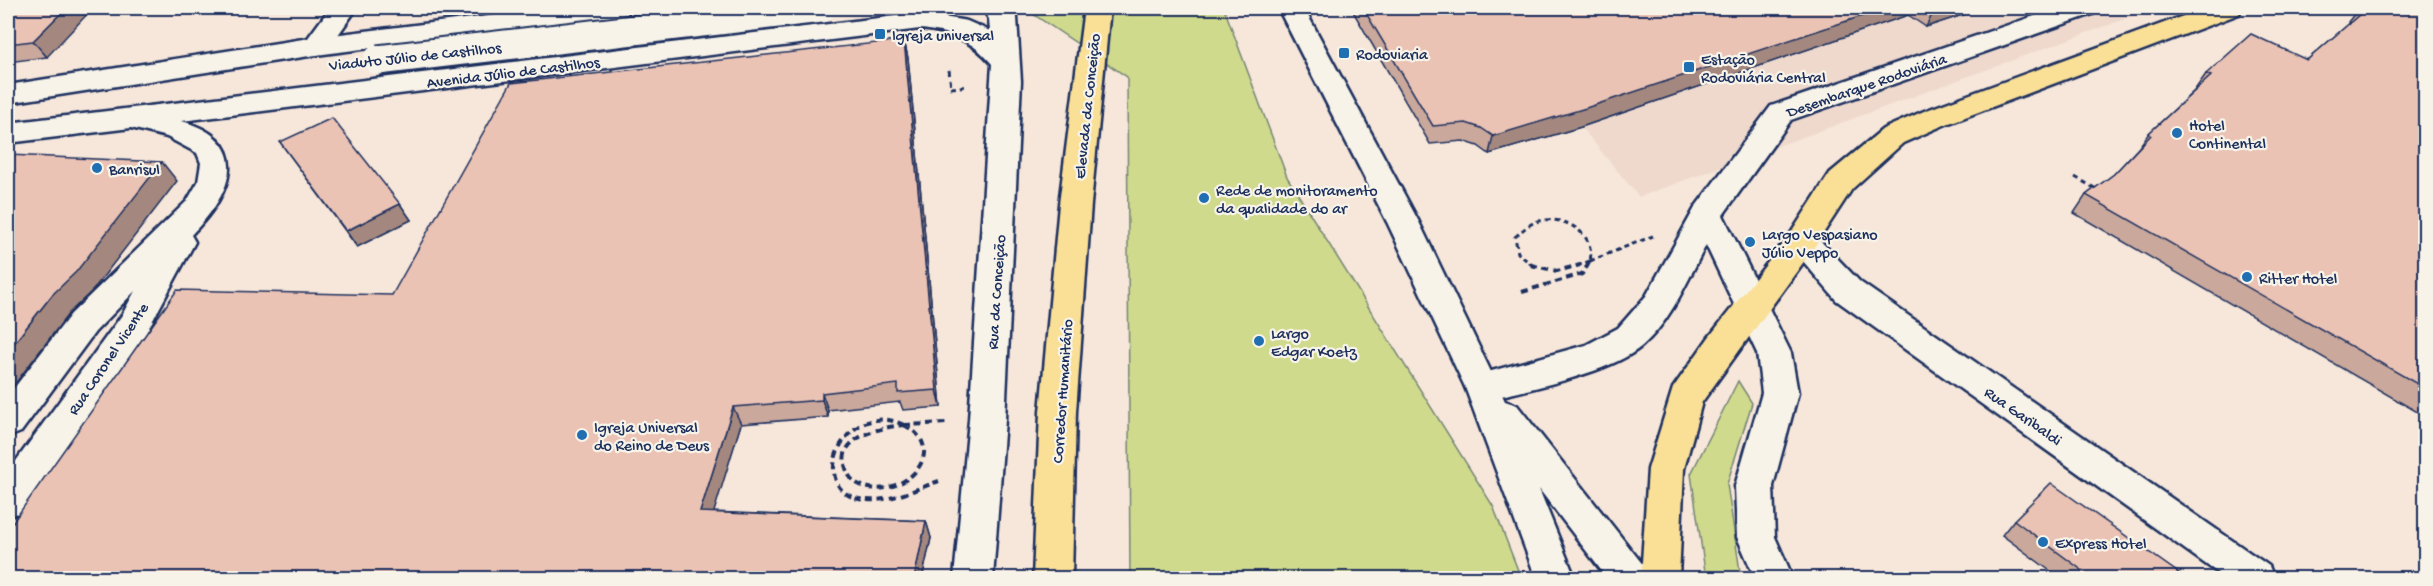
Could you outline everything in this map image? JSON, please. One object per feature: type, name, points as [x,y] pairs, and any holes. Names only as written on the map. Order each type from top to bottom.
[{"type":"main road","points":[[316,46],[344,8]]},
{"type":"main road","points":[[8,94],[316,46],[617,8]]},
{"type":"main road","name":"Viaduto Júlio de Castilhos","points":[[8,94],[378,60],[821,8]]},
{"type":"main road","name":"Rua da Conceição","points":[[974,579],[1004,161],[1003,18],[995,8]]},
{"type":"main road","name":"Elevada da Conceição","points":[[1075,204],[1097,8]]},
{"type":"main road","points":[[1292,8],[1403,222],[1482,387],[1556,579]]},
{"type":"main road","name":"Desembarque Rodoviária","points":[[1482,387],[1596,356],[1630,337],[1658,305],[1707,214],[1781,113],[2083,8]]},
{"type":"main road","points":[[1660,579],[1666,469],[1685,398],[1802,241],[1841,180],[1893,136],[1934,118],[2229,8]]},
{"type":"main road","name":"Avenida Júlio de Castilhos","points":[[8,133],[920,21],[948,23],[973,31],[993,44],[1005,62]]},
{"type":"main road","name":"Rua Coronel Vicente","points":[[8,501],[134,324],[213,182],[216,164],[209,147],[177,130],[131,118]]},
{"type":"main road","name":"Corredor Humanitário","points":[[1053,579],[1058,412],[1075,204]]},
{"type":"main road","name":"Rua Coronel Vicente","points":[[8,422],[83,323],[198,209]]},
{"type":"main road","points":[[1707,214],[1750,308],[1774,353],[1780,393],[1754,486],[1756,537],[1774,579]]},
{"type":"main road","name":"Rua Garibaldi","points":[[1802,241],[1848,291],[2254,579]]},
{"type":"main road","points":[[1482,387],[1630,579]]},
{"type":"path","points":[[949,70],[951,88]]},
{"type":"path","points":[[2075,177],[2101,191]]},
{"type":"path","points":[[1522,292],[1582,274],[1593,259],[1594,250],[1582,232],[1572,225],[1548,220],[1527,224],[1520,229],[1515,245],[1524,261],[1543,270],[1564,271],[1707,214]]},
{"type":"path","points":[[947,478],[884,499],[868,500],[842,490],[834,480],[831,467],[833,455],[850,432],[878,420],[893,420],[911,427],[922,440],[925,451],[922,462],[907,481],[896,487],[872,490],[861,487],[846,474],[844,465],[849,446],[858,438],[879,429],[954,422]]},
{"type":"shaded area","name":"Estação Rodoviária Central","points":[[1351,8],[2155,8],[1639,197],[1581,127],[1489,154],[1478,146],[1463,141],[1430,144]]},
{"type":"green space","name":"Largo Edgar Koetz","points":[[1024,8],[1224,8],[1287,177],[1493,506],[1521,578],[1130,578],[1127,77]]},
{"type":"green space","points":[[1738,381],[1752,403],[1727,484],[1741,578],[1706,578],[1691,474]]},
{"type":"building","points":[[8,8],[66,8],[33,41],[8,44]]},
{"type":"building","points":[[1363,8],[1886,8],[1586,108],[1493,136],[1481,128],[1466,123],[1433,126]]},
{"type":"building","points":[[2367,8],[2426,8],[2426,389],[2086,195],[2114,174],[2151,135],[2149,133],[2211,76],[2206,74],[2251,34],[2307,60]]},
{"type":"building","points":[[904,40],[937,390],[898,393],[898,384],[822,393],[822,400],[733,407],[700,512],[926,521],[914,579],[8,579],[8,529],[177,290],[392,295],[511,83]]},
{"type":"building","points":[[332,118],[400,204],[346,231],[280,142]]},
{"type":"building","points":[[8,155],[162,162],[76,272],[52,295],[8,351]]},
{"type":"building","points":[[2051,483],[2187,579],[2094,579],[2014,520]]},
{"type":"place","name":"Igreja universal","points":[[880,34]]},
{"type":"place","name":"Rodoviaria","points":[[1344,53]]},
{"type":"place","name":"Estação Rodoviária Central","points":[[1689,67]]},
{"type":"place","name":"Hotel Continental","points":[[2177,133]]},
{"type":"place","name":"Banrisul","points":[[97,168]]},
{"type":"place","name":"Rede de monitoramento da qualidade do ar","points":[[1204,198]]},
{"type":"place","name":"Largo Vespasiano Júlio Veppo","points":[[1750,242]]},
{"type":"place","name":"Ritter Hotel","points":[[2247,277]]},
{"type":"place","name":"Largo Edgar Koetz","points":[[1259,341]]},
{"type":"place","name":"Igreja Universal do Reino de Deus","points":[[582,435]]},
{"type":"place","name":"Express Hotel","points":[[2043,542]]}]
